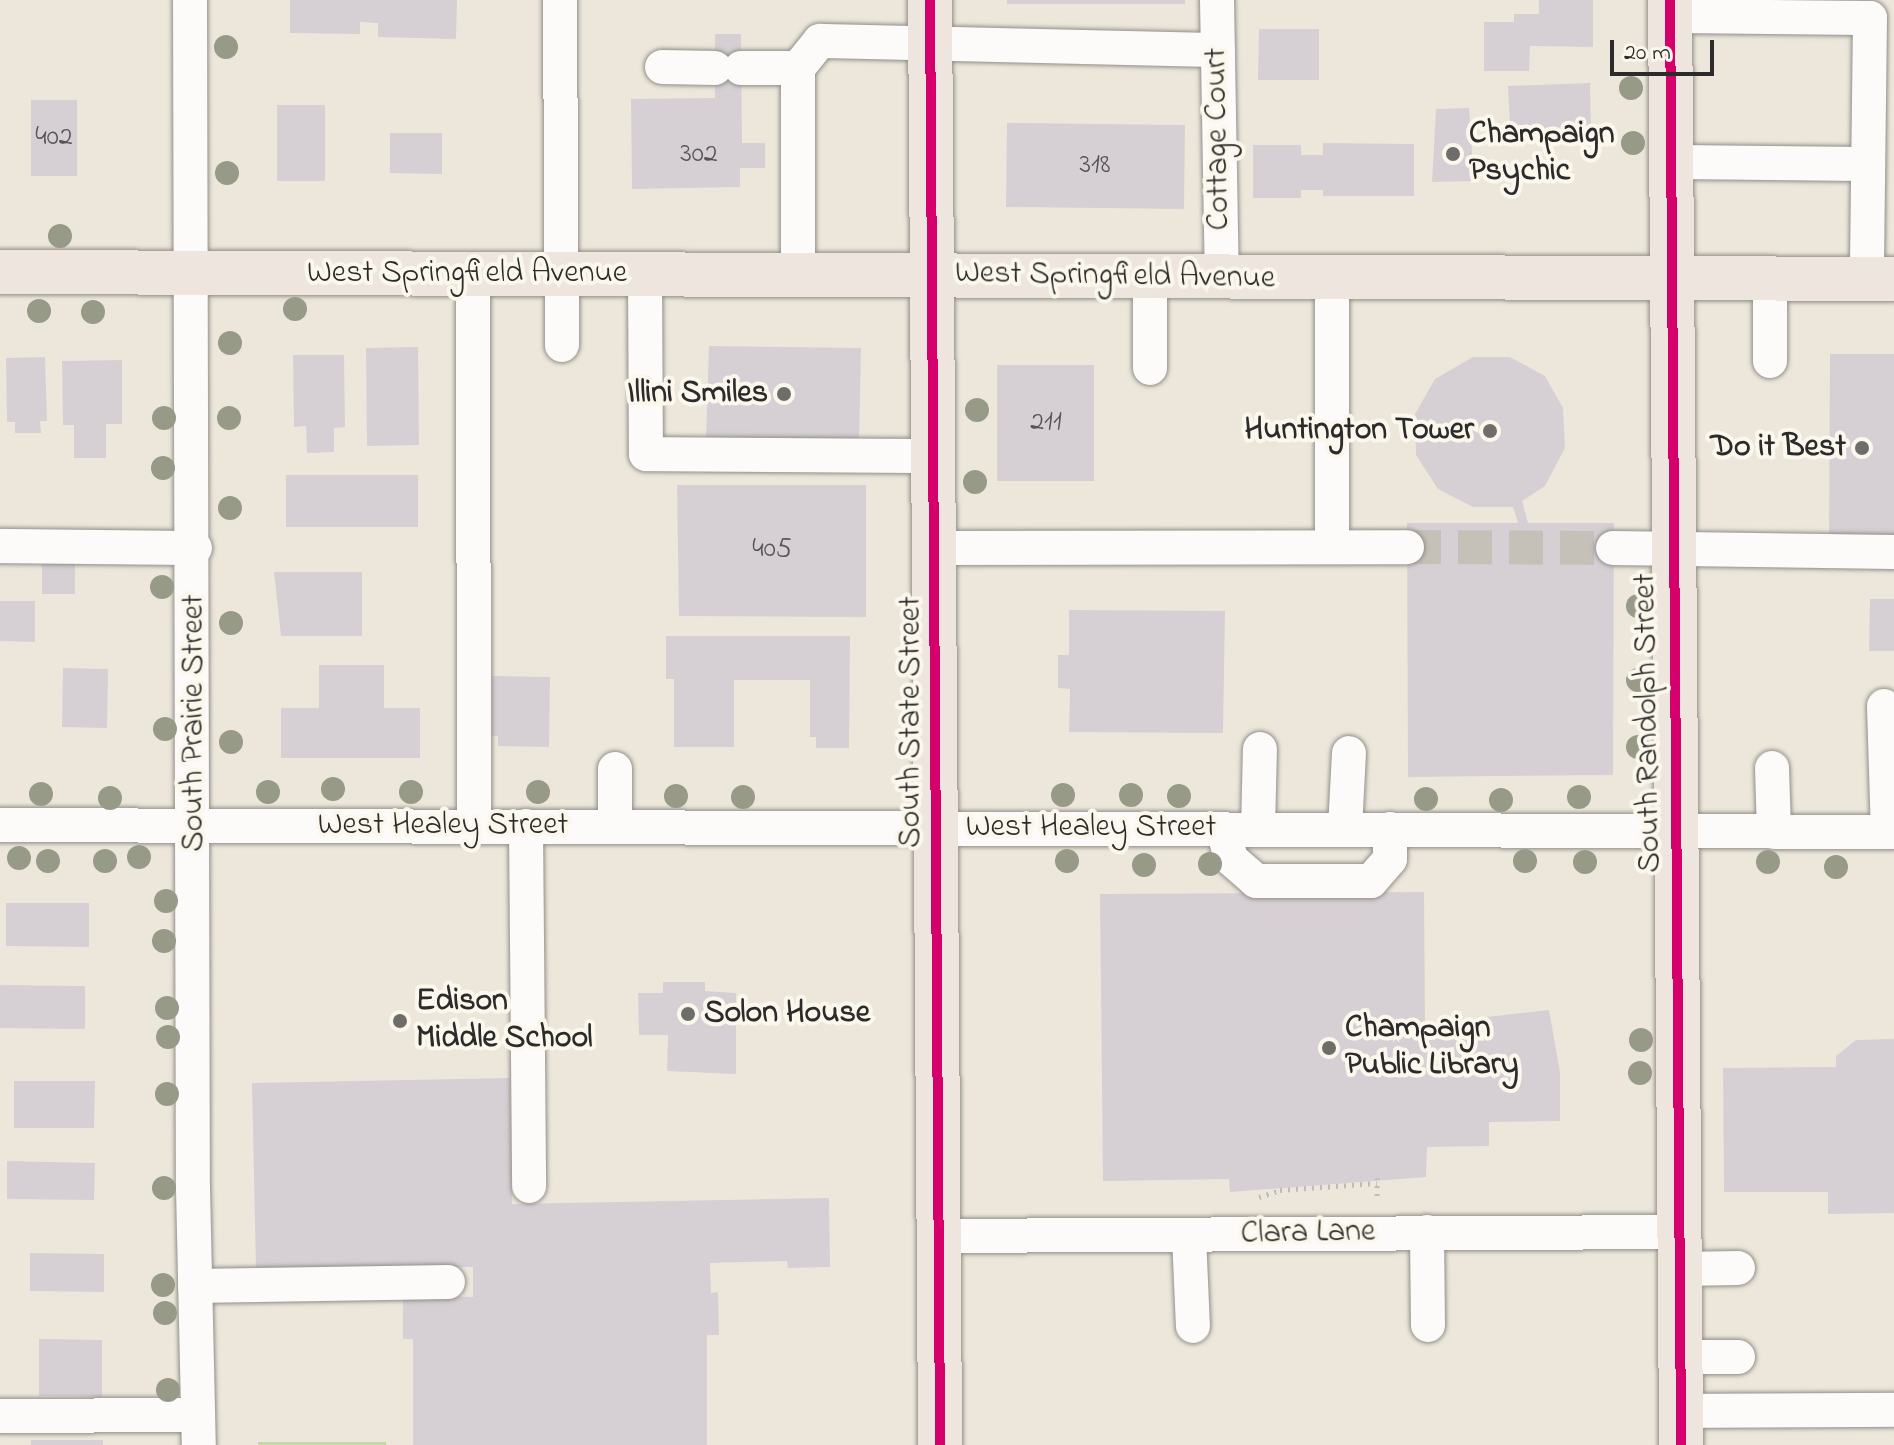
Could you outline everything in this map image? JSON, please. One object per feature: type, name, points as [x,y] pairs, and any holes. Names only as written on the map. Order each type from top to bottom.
[{"type":"main road","name":"South State Street","points":[[930,0],[937,548],[940,1445]]},
{"type":"main road","name":"South Randolph Street","points":[[1670,8],[1681,1428]]},
{"type":"main road","name":"West Springfield Avenue","points":[[0,272],[1880,279]]},
{"type":"street","name":"South Prairie Street","points":[[190,0],[190,273],[195,548],[195,1286],[199,1430]]},
{"type":"street","points":[[560,0],[562,345]]},
{"type":"street","name":"Cottage Court","points":[[1217,0],[1222,278]]},
{"type":"street","points":[[1670,8],[1879,18],[1868,164],[1880,279]]},
{"type":"street","points":[[798,274],[798,68],[820,41],[930,43],[977,48],[1218,50]]},
{"type":"street","points":[[662,67],[798,68]]},
{"type":"street","points":[[1671,162],[1868,164]]},
{"type":"street","points":[[473,274],[474,826]]},
{"type":"street","points":[[645,274],[646,454],[936,456]]},
{"type":"street","points":[[1150,278],[1150,368]]},
{"type":"street","points":[[1770,278],[1770,361]]},
{"type":"street","points":[[1332,279],[1332,545]]},
{"type":"street","points":[[0,546],[195,548]]},
{"type":"street","points":[[937,548],[1407,547]]},
{"type":"street","points":[[1613,548],[1674,552],[1894,552]]},
{"type":"street","points":[[1884,706],[1891,832]]},
{"type":"street","points":[[1258,829],[1260,749]]},
{"type":"street","points":[[1345,829],[1349,753]]},
{"type":"street","points":[[1772,768],[1774,832]]},
{"type":"street","points":[[615,769],[615,826]]},
{"type":"street","name":"West Healey Street","points":[[0,825],[1891,832]]},
{"type":"street","points":[[526,826],[529,1186]]},
{"type":"street","points":[[1223,829],[1231,859],[1256,881],[1371,881],[1390,859],[1390,829]]},
{"type":"street","points":[[1427,1232],[1428,1325]]},
{"type":"street","name":"Clara Lane","points":[[937,1236],[1427,1232],[1680,1250],[1738,1268]]},
{"type":"street","points":[[1189,1236],[1193,1326]]},
{"type":"street","points":[[195,1286],[448,1282]]},
{"type":"street","points":[[1681,1357],[1738,1357]]},
{"type":"street","points":[[1681,1428],[1894,1410]]},
{"type":"street","points":[[0,1416],[199,1430]]},
{"type":"path","points":[[1251,1200],[1280,1190],[1377,1180],[1377,1194]]},
{"type":"green space","points":[[258,1442],[386,1442],[386,1445],[258,1445]]},
{"type":"building","points":[[290,0],[457,0],[456,39],[378,37],[378,23],[360,22],[360,34],[290,33]]},
{"type":"building","points":[[1007,0],[1185,0],[1185,4],[1007,4]]},
{"type":"building","points":[[1539,0],[1593,0],[1593,47],[1530,46],[1529,71],[1484,71],[1484,22],[1514,22],[1514,14],[1539,14]]},
{"type":"building","points":[[1259,29],[1319,29],[1319,80],[1258,80]]},
{"type":"building","points":[[715,34],[741,34],[742,143],[765,143],[765,168],[740,168],[740,187],[632,189],[631,99],[715,98]]},
{"type":"building","points":[[1590,83],[1591,137],[1532,138],[1531,125],[1510,126],[1508,86]]},
{"type":"building","points":[[31,100],[77,100],[77,176],[31,176]]},
{"type":"building","points":[[277,105],[325,105],[325,181],[277,181]]},
{"type":"building","name":"Champaign Psychic","points":[[1469,108],[1474,181],[1432,182],[1436,109]]},
{"type":"building","points":[[1007,123],[1185,125],[1184,209],[1006,207]]},
{"type":"building","points":[[390,133],[442,133],[442,174],[390,173]]},
{"type":"building","points":[[1323,143],[1414,144],[1414,196],[1323,196],[1323,190],[1301,190],[1301,198],[1253,198],[1253,145],[1301,145],[1301,155],[1323,155]]},
{"type":"building","name":"Illini Smiles","points":[[709,346],[861,348],[859,439],[706,439]]},
{"type":"building","points":[[418,347],[419,445],[367,446],[366,348]]},
{"type":"building","name":"Do it Best","points":[[1830,354],[1894,354],[1894,543],[1829,542]]},
{"type":"building","points":[[293,355],[344,355],[345,427],[334,428],[334,452],[307,453],[306,426],[294,427]]},
{"type":"building","points":[[45,357],[47,421],[40,421],[41,433],[15,433],[15,422],[7,422],[6,358]]},
{"type":"building","points":[[1473,357],[1510,357],[1545,376],[1563,408],[1565,448],[1545,486],[1522,501],[1528,523],[1614,523],[1613,775],[1408,777],[1407,523],[1518,523],[1513,507],[1473,507],[1438,489],[1416,455],[1415,414],[1435,379]]},
{"type":"building","points":[[122,360],[122,424],[106,424],[106,458],[74,458],[74,425],[63,425],[62,361]]},
{"type":"building","points":[[997,365],[1094,365],[1094,481],[997,481]]},
{"type":"building","points":[[286,475],[418,475],[418,527],[286,527]]},
{"type":"building","points":[[677,485],[866,485],[866,617],[679,616]]},
{"type":"building","points":[[42,561],[75,561],[75,594],[42,594]]},
{"type":"building","points":[[274,572],[362,572],[362,636],[281,636]]},
{"type":"building","points":[[1870,599],[1894,599],[1894,651],[1869,651]]},
{"type":"building","points":[[0,601],[35,601],[35,642],[0,641]]},
{"type":"building","points":[[1069,610],[1225,611],[1223,733],[1069,732],[1070,689],[1058,688],[1058,655],[1069,655]]},
{"type":"building","points":[[666,636],[850,636],[849,748],[816,748],[816,737],[810,737],[810,680],[734,680],[734,747],[674,747],[674,679],[666,679]]},
{"type":"building","points":[[319,665],[384,665],[384,708],[420,708],[420,758],[281,758],[281,708],[319,708]]},
{"type":"building","points":[[63,668],[108,669],[107,728],[62,727]]},
{"type":"building","points":[[492,676],[550,677],[549,747],[498,746],[498,736],[492,736]]},
{"type":"building","name":"Champaign Public Library","points":[[1424,892],[1425,1024],[1549,1010],[1560,1072],[1560,1121],[1489,1122],[1489,1146],[1427,1147],[1426,1177],[1230,1192],[1229,1179],[1103,1181],[1100,894]]},
{"type":"building","points":[[6,903],[89,903],[89,947],[6,946]]},
{"type":"building","name":"Solon House","points":[[663,982],[705,982],[705,991],[736,993],[736,1074],[667,1071],[668,1035],[639,1035],[638,993],[663,993]]},
{"type":"building","points":[[0,985],[85,986],[85,1029],[0,1028]]},
{"type":"building","points":[[1894,1039],[1894,1213],[1828,1214],[1828,1192],[1724,1192],[1723,1068],[1836,1067],[1836,1056],[1856,1040]]},
{"type":"building","points":[[510,1078],[512,1204],[829,1198],[830,1267],[788,1268],[787,1261],[710,1263],[711,1293],[718,1292],[719,1335],[707,1335],[707,1445],[413,1445],[413,1339],[403,1339],[403,1295],[473,1297],[473,1267],[256,1271],[252,1083]]},
{"type":"building","points":[[14,1081],[95,1081],[94,1128],[14,1128]]},
{"type":"building","points":[[7,1161],[95,1163],[94,1200],[7,1199]]},
{"type":"building","points":[[30,1253],[104,1254],[104,1292],[30,1291]]},
{"type":"building","points":[[39,1339],[102,1340],[102,1397],[39,1396]]},
{"type":"building","points":[[31,1440],[103,1440],[103,1445],[31,1445]]},
{"type":"tunnel","points":[[1407,547],[1613,548]]},
{"type":"cycle path","points":[[930,0],[940,1445]]},
{"type":"cycle path","points":[[1670,0],[1681,1445]]},
{"type":"place","name":"Champaign Psychic","points":[[1453,154]]},
{"type":"place","name":"Illini Smiles","points":[[784,394]]},
{"type":"place","name":"Huntington Tower","points":[[1490,431]]},
{"type":"place","name":"Do it Best","points":[[1862,448]]},
{"type":"place","name":"Solon House","points":[[688,1014]]},
{"type":"place","name":"Edison Middle School","points":[[400,1021]]},
{"type":"place","name":"Champaign Public Library","points":[[1329,1048]]}]
